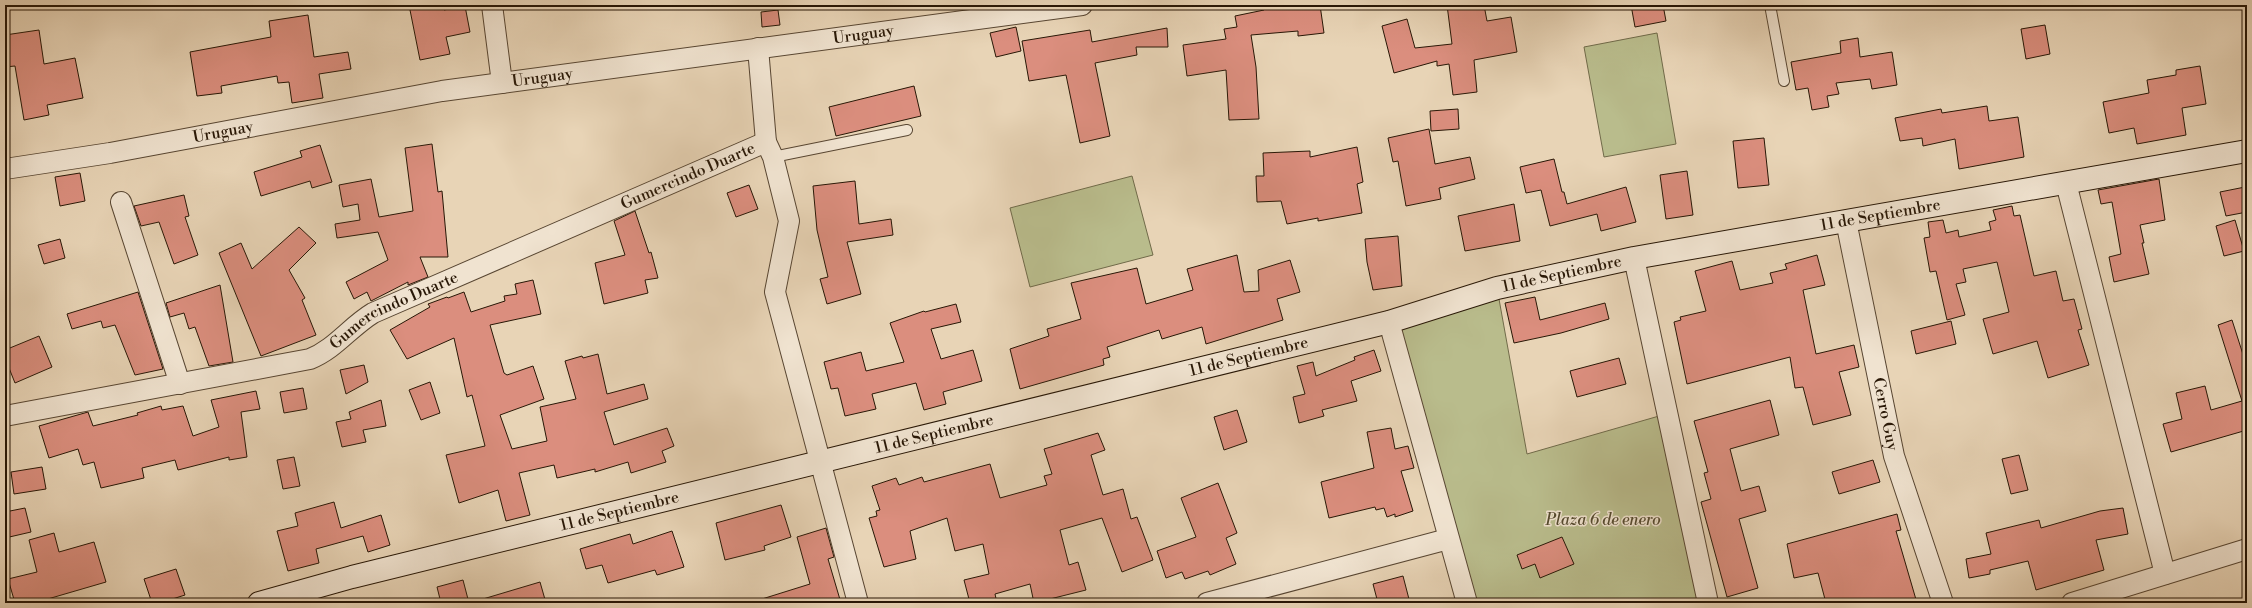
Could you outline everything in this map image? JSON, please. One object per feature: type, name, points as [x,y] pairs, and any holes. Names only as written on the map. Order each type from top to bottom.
[{"type":"main road","name":"11 de Septiembre","points":[[259,603],[352,577],[1389,322],[1497,288],[1634,258],[2247,151]]},
{"type":"street","points":[[492,5],[502,83]]},
{"type":"street","name":"Uruguay","points":[[5,169],[110,153],[442,91],[1082,5]]},
{"type":"street","points":[[758,48],[769,150],[789,221],[775,292],[858,603]]},
{"type":"street","name":"Gumercindo Duarte","points":[[5,416],[310,359],[326,353],[360,321],[373,314],[769,150]]},
{"type":"street","points":[[2066,183],[2165,574]]},
{"type":"street","points":[[121,202],[180,384]]},
{"type":"street","name":"Cerro Guy","points":[[1846,221],[1894,456],[1943,603]]},
{"type":"street","points":[[1634,258],[1708,603]]},
{"type":"street","points":[[1389,322],[1466,603]]},
{"type":"street","points":[[1207,603],[1448,538]]},
{"type":"street","points":[[2072,603],[2247,549]]},
{"type":"lane","points":[[1770,5],[1784,81]]},
{"type":"lane","points":[[769,150],[907,130]]},
{"type":"green space","points":[[1657,33],[1676,144],[1604,157],[1584,47]]},
{"type":"green space","points":[[1132,176],[1153,255],[1030,287],[1010,208]]},
{"type":"green space","name":"Plaza 6 de enero","points":[[1497,288],[1527,454],[1666,414],[1708,603],[1467,603],[1389,322]]},
{"type":"building","points":[[409,5],[443,5],[444,10],[465,6],[470,32],[446,37],[450,54],[420,60]]},
{"type":"building","points":[[1297,5],[1320,5],[1324,33],[1298,36],[1298,31],[1251,35],[1256,67],[1259,119],[1229,120],[1226,70],[1187,76],[1183,45],[1226,39],[1224,29],[1237,27],[1235,16],[1264,10],[1264,8]]},
{"type":"building","points":[[1447,5],[1484,5],[1487,21],[1511,17],[1517,52],[1474,60],[1477,92],[1453,95],[1449,64],[1437,66],[1437,61],[1394,73],[1382,26],[1407,19],[1415,48],[1452,44]]},
{"type":"building","points":[[1631,5],[1663,5],[1666,21],[1635,27]]},
{"type":"building","points":[[778,10],[780,25],[762,27],[761,12]]},
{"type":"building","points":[[308,15],[314,57],[348,52],[351,69],[319,74],[323,98],[292,103],[289,82],[278,83],[277,76],[221,86],[222,93],[197,96],[190,52],[271,37],[269,21]]},
{"type":"building","points":[[2045,25],[2050,54],[2026,59],[2021,29]]},
{"type":"building","points":[[1016,27],[1021,51],[996,57],[990,33]]},
{"type":"building","points":[[1167,28],[1168,47],[1136,47],[1137,55],[1095,63],[1110,136],[1080,143],[1066,75],[1029,81],[1022,41],[1090,30],[1092,42]]},
{"type":"building","points":[[39,30],[44,64],[75,58],[83,98],[47,105],[49,115],[24,120],[15,66],[5,67],[5,35]]},
{"type":"building","points":[[1858,38],[1860,57],[1892,52],[1897,85],[1872,89],[1870,79],[1836,83],[1839,94],[1827,96],[1829,107],[1812,110],[1808,88],[1796,90],[1791,62],[1841,53],[1840,41]]},
{"type":"building","points":[[2200,66],[2206,104],[2182,108],[2186,135],[2137,144],[2134,128],[2109,133],[2103,102],[2149,93],[2147,80],[2176,75],[2176,70]]},
{"type":"building","points":[[914,86],[921,116],[836,136],[829,107]]},
{"type":"building","points":[[1987,106],[1989,121],[2018,117],[2024,157],[1959,169],[1955,139],[1923,146],[1922,138],[1900,141],[1895,118],[1941,109],[1942,113]]},
{"type":"building","points":[[1458,109],[1459,129],[1431,131],[1430,111]]},
{"type":"building","points":[[1429,129],[1435,164],[1470,157],[1475,179],[1439,188],[1441,199],[1406,206],[1398,161],[1393,162],[1388,138]]},
{"type":"building","points":[[1764,138],[1769,185],[1738,188],[1733,141]]},
{"type":"building","points":[[432,144],[438,192],[442,191],[448,257],[420,257],[428,277],[408,285],[408,282],[371,301],[367,292],[354,299],[346,282],[388,260],[378,232],[337,238],[335,224],[360,220],[358,204],[343,207],[339,185],[371,179],[379,217],[413,211],[405,148]]},
{"type":"building","points":[[320,145],[332,182],[312,188],[310,181],[261,196],[254,172],[302,157],[300,151]]},
{"type":"building","points":[[1357,147],[1363,182],[1357,184],[1362,213],[1318,221],[1318,218],[1287,224],[1281,201],[1257,202],[1256,176],[1264,176],[1263,153],[1310,151],[1310,157]]},
{"type":"building","points":[[1554,159],[1562,192],[1564,192],[1567,204],[1626,187],[1636,222],[1601,231],[1597,214],[1550,226],[1541,190],[1526,193],[1520,167]]},
{"type":"building","points":[[1687,171],[1693,215],[1666,219],[1660,175]]},
{"type":"building","points":[[80,173],[85,201],[60,206],[55,177]]},
{"type":"building","points":[[2159,179],[2165,220],[2140,225],[2144,243],[2142,243],[2149,274],[2114,282],[2109,257],[2121,254],[2112,202],[2101,204],[2098,190]]},
{"type":"building","points":[[855,181],[859,224],[891,219],[893,235],[847,242],[861,294],[827,304],[820,279],[828,277],[817,230],[813,186]]},
{"type":"building","points":[[749,185],[758,209],[736,217],[727,193]]},
{"type":"building","points":[[2245,187],[2247,212],[2226,216],[2220,192]]},
{"type":"building","points":[[184,195],[189,216],[185,217],[198,255],[174,264],[159,222],[141,226],[134,206]]},
{"type":"building","points":[[1514,204],[1520,241],[1465,251],[1458,216]]},
{"type":"building","points":[[2012,206],[2014,216],[2020,215],[2034,276],[2056,271],[2063,301],[2074,299],[2082,329],[2078,330],[2089,365],[2048,378],[2037,341],[1993,354],[1983,319],[2009,312],[1997,262],[1963,269],[1966,282],[1956,284],[1965,315],[1947,320],[1936,271],[1930,272],[1924,238],[1930,237],[1928,222],[1943,220],[1946,233],[1958,230],[1959,237],[1991,230],[1989,222],[1996,220],[1993,210]]},
{"type":"building","points":[[635,211],[649,253],[651,252],[658,278],[645,280],[648,293],[604,304],[595,263],[625,255],[614,221]]},
{"type":"building","points":[[2235,220],[2244,251],[2224,256],[2216,226]]},
{"type":"building","points":[[299,227],[316,243],[289,270],[305,298],[302,300],[316,335],[261,356],[219,253],[241,243],[252,269]]},
{"type":"building","points":[[1398,236],[1402,286],[1373,290],[1367,262],[1365,239]]},
{"type":"building","points":[[60,239],[65,258],[44,264],[38,245]]},
{"type":"building","points":[[1237,255],[1244,292],[1259,291],[1258,270],[1290,260],[1300,292],[1277,299],[1283,320],[1206,344],[1202,327],[1162,339],[1159,330],[1107,347],[1110,357],[1103,359],[1104,365],[1020,389],[1010,349],[1049,336],[1047,329],[1081,319],[1071,283],[1137,268],[1146,304],[1193,290],[1187,269]]},
{"type":"building","points":[[1817,255],[1825,285],[1803,290],[1816,354],[1854,345],[1859,367],[1839,372],[1851,415],[1813,425],[1803,387],[1795,388],[1790,357],[1687,384],[1674,322],[1681,320],[1680,317],[1706,311],[1695,271],[1732,261],[1740,290],[1773,283],[1770,273],[1787,269],[1785,264]]},
{"type":"building","points":[[533,280],[541,314],[490,325],[504,373],[507,375],[533,366],[544,399],[500,415],[512,449],[547,441],[540,407],[576,399],[565,361],[582,356],[583,358],[598,354],[607,394],[644,384],[648,399],[604,412],[614,445],[667,428],[674,446],[662,451],[666,462],[631,473],[628,462],[595,472],[595,469],[557,478],[554,465],[519,473],[530,515],[506,521],[498,490],[459,503],[446,455],[485,446],[472,395],[467,397],[454,338],[407,359],[390,330],[430,307],[428,304],[447,297],[448,298],[464,292],[471,312],[505,301],[504,296],[517,294],[515,284]]},
{"type":"building","points":[[220,285],[233,362],[209,366],[195,327],[189,329],[184,313],[170,317],[166,303]]},
{"type":"building","points":[[138,292],[163,369],[135,375],[115,325],[103,328],[101,321],[72,329],[67,314]]},
{"type":"building","points":[[1535,297],[1540,320],[1605,303],[1609,319],[1561,333],[1514,343],[1505,303]]},
{"type":"building","points":[[956,304],[961,322],[931,329],[941,359],[973,350],[982,381],[943,392],[946,404],[924,410],[916,383],[872,394],[876,409],[845,416],[838,388],[831,389],[824,362],[861,352],[866,371],[904,362],[890,323],[924,311]]},
{"type":"building","points":[[2232,320],[2247,367],[2247,405],[2244,406],[2247,417],[2247,430],[2171,452],[2163,424],[2182,419],[2176,393],[2205,386],[2211,410],[2242,401],[2218,325]]},
{"type":"building","points":[[1951,321],[1956,344],[1916,354],[1911,331]]},
{"type":"building","points":[[39,336],[52,367],[15,383],[5,358],[5,350]]},
{"type":"building","points":[[1374,350],[1381,371],[1351,381],[1357,401],[1322,410],[1324,416],[1299,423],[1293,397],[1305,394],[1297,366],[1313,362],[1316,376],[1355,360],[1354,357]]},
{"type":"building","points":[[1619,358],[1626,384],[1577,397],[1570,371]]},
{"type":"building","points":[[364,365],[368,382],[346,394],[340,370]]},
{"type":"building","points":[[430,382],[440,413],[421,420],[409,390]]},
{"type":"building","points":[[303,388],[307,409],[284,413],[280,392]]},
{"type":"building","points":[[256,391],[260,409],[241,412],[247,457],[229,460],[229,457],[178,470],[175,460],[142,468],[144,478],[101,488],[94,462],[83,465],[78,449],[49,458],[39,426],[88,412],[93,426],[138,415],[137,413],[161,406],[162,410],[183,406],[193,436],[219,427],[211,400]]},
{"type":"building","points":[[381,400],[386,426],[363,430],[366,442],[342,447],[336,422],[351,419],[349,412]]},
{"type":"building","points":[[1770,400],[1779,435],[1730,449],[1741,491],[1759,486],[1766,511],[1739,519],[1758,588],[1727,597],[1701,502],[1711,499],[1704,473],[1708,472],[1694,421]]},
{"type":"building","points":[[1237,410],[1247,442],[1224,450],[1214,417]]},
{"type":"building","points":[[1391,428],[1395,449],[1408,446],[1414,468],[1401,471],[1413,511],[1395,517],[1395,514],[1387,517],[1384,508],[1376,510],[1375,507],[1329,518],[1321,482],[1374,468],[1367,432]]},
{"type":"building","points":[[1098,433],[1105,450],[1091,455],[1103,495],[1123,489],[1131,519],[1137,517],[1153,560],[1122,572],[1102,518],[1060,530],[1069,565],[1078,562],[1086,590],[1034,603],[1030,584],[995,594],[997,603],[970,603],[964,580],[989,574],[983,544],[955,551],[947,518],[910,531],[916,559],[884,567],[869,518],[877,516],[876,511],[880,510],[872,486],[896,478],[899,485],[922,477],[924,482],[990,464],[1000,498],[1047,485],[1044,476],[1052,474],[1044,449]]},
{"type":"building","points":[[2019,455],[2028,490],[2011,494],[2002,459]]},
{"type":"building","points":[[294,457],[300,486],[283,489],[277,460]]},
{"type":"building","points":[[1873,460],[1880,482],[1839,494],[1832,472]]},
{"type":"building","points":[[42,467],[46,489],[14,494],[11,472]]},
{"type":"building","points":[[1218,483],[1237,533],[1226,538],[1236,564],[1210,575],[1208,571],[1185,579],[1182,572],[1166,578],[1157,551],[1196,537],[1181,498]]},
{"type":"building","points":[[334,502],[341,528],[381,515],[390,545],[368,552],[363,536],[316,549],[319,563],[288,571],[277,531],[298,526],[295,513]]},
{"type":"building","points":[[781,505],[791,537],[764,546],[765,550],[725,560],[716,523]]},
{"type":"building","points":[[25,508],[31,532],[5,538],[5,512]]},
{"type":"building","points":[[2123,508],[2128,534],[2096,540],[2104,570],[2036,590],[2028,561],[1990,570],[1990,574],[1969,578],[1966,559],[1991,554],[1986,533],[2039,520],[2041,528],[2100,511]]},
{"type":"building","points":[[1897,514],[1901,530],[1896,531],[1917,603],[1826,603],[1818,573],[1794,578],[1787,544]]},
{"type":"building","points":[[826,528],[834,557],[828,559],[841,603],[762,603],[762,599],[810,584],[797,537]]},
{"type":"building","points":[[672,531],[684,567],[657,575],[655,570],[608,583],[602,565],[586,569],[580,549],[630,534],[633,544]]},
{"type":"building","points":[[54,533],[59,552],[94,542],[106,582],[34,603],[15,603],[8,579],[37,572],[29,540]]},
{"type":"building","points":[[1562,537],[1574,564],[1540,578],[1535,564],[1522,569],[1517,555]]},
{"type":"building","points":[[176,569],[185,595],[160,603],[152,603],[144,579]]},
{"type":"building","points":[[1403,576],[1410,603],[1378,603],[1373,584]]},
{"type":"building","points":[[463,580],[469,603],[441,603],[437,587]]},
{"type":"building","points":[[540,582],[546,603],[483,603],[483,599]]}]
